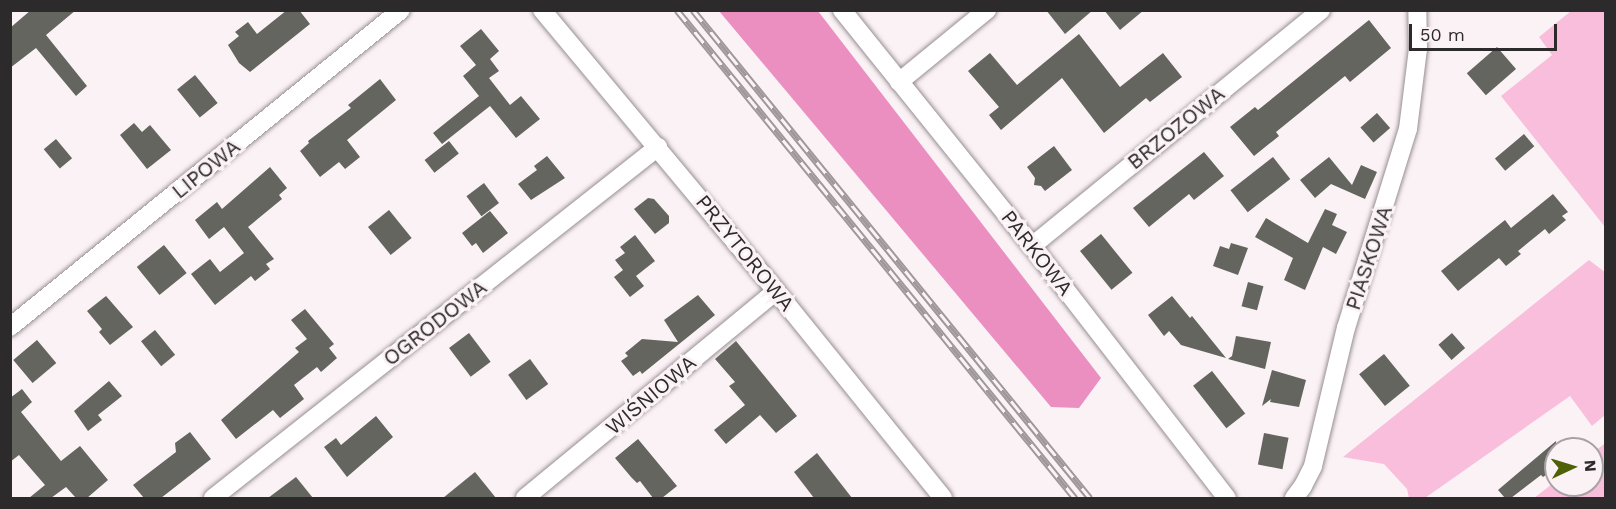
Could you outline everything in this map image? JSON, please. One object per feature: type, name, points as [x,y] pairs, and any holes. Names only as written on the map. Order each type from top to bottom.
[{"type":"street","name":"LIPOWA","points":[[10,327],[401,10]]},
{"type":"street","name":"PRZYTOROWA","points":[[542,10],[658,147],[943,498]]},
{"type":"street","name":"PARKOWA","points":[[842,10],[1032,246],[1227,498]]},
{"type":"street","points":[[899,81],[987,10]]},
{"type":"street","name":"BRZOZOWA","points":[[1032,246],[1321,10]]},
{"type":"street","name":"PIASKOWA","points":[[1294,498],[1304,486],[1313,466],[1346,328],[1408,129],[1418,49],[1418,10]]},
{"type":"street","name":"OGRODOWA","points":[[213,498],[658,147]]},
{"type":"street","name":"WIŚNIOWA","points":[[525,498],[776,291]]},
{"type":"shaded area","points":[[719,11],[818,11],[1101,378],[1079,408],[1051,407]]},
{"type":"shaded area","points":[[1571,11],[1605,11],[1605,227],[1501,96],[1552,55],[1539,37]]},
{"type":"shaded area","points":[[1589,260],[1606,273],[1605,415],[1592,426],[1570,396],[1425,498],[1409,498],[1407,489],[1384,464],[1343,457]]},
{"type":"shaded area","points":[[1604,444],[1605,498],[1534,498],[1544,490],[1544,497],[1604,497]]},
{"type":"building","points":[[31,10],[76,10],[46,35],[87,86],[76,96],[36,48],[10,68],[10,28]]},
{"type":"building","points":[[287,10],[299,10],[310,24],[250,72],[239,63],[228,45],[239,36],[235,32],[248,22],[257,34]]},
{"type":"building","points":[[1046,10],[1093,10],[1065,34]]},
{"type":"building","points":[[1104,10],[1144,10],[1120,30]]},
{"type":"building","points":[[1369,20],[1391,48],[1350,82],[1345,76],[1276,132],[1279,136],[1254,156],[1230,127],[1255,107],[1258,110]]},
{"type":"building","points":[[481,29],[499,51],[490,59],[499,71],[489,78],[510,105],[521,96],[540,119],[516,138],[490,106],[442,144],[433,133],[479,96],[463,76],[476,65],[460,46]]},
{"type":"building","points":[[1079,34],[1120,87],[1163,53],[1182,77],[1150,102],[1146,98],[1104,133],[1062,78],[1001,130],[989,115],[999,107],[968,71],[990,53],[1017,85]]},
{"type":"building","points":[[1497,47],[1516,69],[1486,95],[1467,73]]},
{"type":"building","points":[[195,75],[218,103],[200,117],[177,89]]},
{"type":"building","points":[[380,79],[396,100],[347,140],[360,157],[345,169],[339,162],[320,177],[300,151],[309,143],[308,141],[351,108],[348,105]]},
{"type":"building","points":[[1377,113],[1390,128],[1374,143],[1360,127]]},
{"type":"building","points":[[134,123],[142,132],[150,125],[171,150],[147,169],[120,135]]},
{"type":"building","points":[[1524,134],[1534,146],[1505,171],[1495,158]]},
{"type":"building","points":[[56,139],[72,158],[60,168],[44,149]]},
{"type":"building","points":[[449,141],[459,154],[434,173],[425,160]]},
{"type":"building","points":[[1054,146],[1072,170],[1045,191],[1041,186],[1034,185],[1035,178],[1027,167]]},
{"type":"building","points":[[1204,152],[1224,176],[1194,200],[1189,194],[1149,227],[1133,208]]},
{"type":"building","points":[[547,156],[565,178],[531,200],[518,184],[537,170],[534,166]]},
{"type":"building","points":[[1273,157],[1290,179],[1248,212],[1230,190]]},
{"type":"building","points":[[1329,157],[1352,185],[1361,165],[1377,172],[1365,199],[1331,184],[1315,198],[1300,180]]},
{"type":"building","points":[[270,167],[287,188],[279,195],[282,199],[248,227],[274,259],[266,264],[270,269],[255,281],[251,276],[215,305],[191,274],[210,259],[220,272],[244,253],[224,227],[209,239],[195,220],[217,202],[222,209]]},
{"type":"building","points":[[484,183],[499,203],[481,216],[466,196]]},
{"type":"building","points":[[1553,194],[1568,212],[1562,216],[1566,220],[1549,234],[1545,229],[1518,251],[1521,254],[1506,266],[1499,258],[1458,291],[1441,271],[1505,220],[1511,228]]},
{"type":"building","points":[[648,198],[654,199],[669,216],[669,223],[655,234],[634,209]]},
{"type":"building","points":[[1325,209],[1337,214],[1332,225],[1347,232],[1336,254],[1323,247],[1305,290],[1284,280],[1293,258],[1255,237],[1266,218],[1308,243]]},
{"type":"building","points":[[389,210],[412,238],[391,255],[368,227]]},
{"type":"building","points":[[490,211],[508,233],[483,253],[476,243],[472,246],[462,233]]},
{"type":"building","points":[[1101,234],[1132,273],[1111,290],[1080,251]]},
{"type":"building","points":[[635,235],[655,261],[636,276],[644,286],[630,297],[614,277],[623,270],[615,260],[625,253],[620,247]]},
{"type":"building","points":[[1231,243],[1248,248],[1238,275],[1213,266],[1220,246],[1229,249]]},
{"type":"building","points":[[164,245],[187,273],[159,295],[137,267]]},
{"type":"building","points":[[1248,282],[1263,286],[1257,310],[1242,306]]},
{"type":"building","points":[[698,295],[715,315],[642,374],[640,371],[633,376],[621,361],[628,356],[625,353],[642,339],[678,342],[664,320]]},
{"type":"building","points":[[106,296],[133,327],[110,345],[99,332],[102,329],[87,311]]},
{"type":"building","points":[[1172,296],[1190,318],[1192,316],[1226,358],[1181,345],[1169,331],[1164,336],[1148,315]]},
{"type":"building","points":[[305,309],[334,344],[329,348],[337,358],[321,372],[317,367],[294,385],[304,399],[280,418],[273,410],[236,439],[221,420],[299,352],[295,348],[307,339],[291,320]]},
{"type":"building","points":[[155,330],[175,355],[161,366],[141,341]]},
{"type":"building","points":[[469,333],[491,362],[471,377],[449,348]]},
{"type":"building","points":[[1452,333],[1465,348],[1452,360],[1438,345]]},
{"type":"building","points":[[1236,336],[1271,342],[1265,369],[1228,359],[1232,356]]},
{"type":"building","points":[[37,340],[56,363],[33,383],[13,360]]},
{"type":"building","points":[[736,341],[797,416],[776,433],[760,415],[726,444],[714,430],[745,405],[729,386],[735,382],[715,359]]},
{"type":"building","points":[[1384,354],[1410,386],[1385,406],[1359,374]]},
{"type":"building","points":[[530,359],[548,384],[526,400],[508,375]]},
{"type":"building","points":[[1272,370],[1306,380],[1299,407],[1270,402],[1271,399],[1262,406]]},
{"type":"building","points":[[1212,371],[1245,414],[1226,428],[1193,386]]},
{"type":"building","points":[[109,381],[122,396],[98,415],[102,420],[88,431],[74,411]]},
{"type":"building","points":[[22,389],[32,402],[21,412],[61,461],[80,446],[108,480],[87,498],[76,498],[66,487],[51,498],[29,498],[45,485],[19,455],[10,462],[10,398]]},
{"type":"building","points":[[376,416],[393,437],[347,477],[324,447],[336,438],[341,445]]},
{"type":"building","points":[[190,432],[211,459],[161,498],[144,498],[133,485],[176,452],[175,443]]},
{"type":"building","points":[[1264,433],[1289,438],[1282,469],[1258,464]]},
{"type":"building","points":[[638,439],[677,486],[662,498],[653,498],[640,481],[637,483],[615,458]]},
{"type":"building","points":[[1544,451],[1544,476],[1541,475],[1511,498],[1505,498],[1498,490]]},
{"type":"building","points":[[817,453],[852,498],[814,498],[794,472]]},
{"type":"building","points":[[475,472],[496,498],[443,498]]},
{"type":"building","points":[[296,477],[313,498],[268,498]]},
{"type":"railway","points":[[677,10],[1075,498]]},
{"type":"railway","points":[[693,10],[1090,498]]}]
